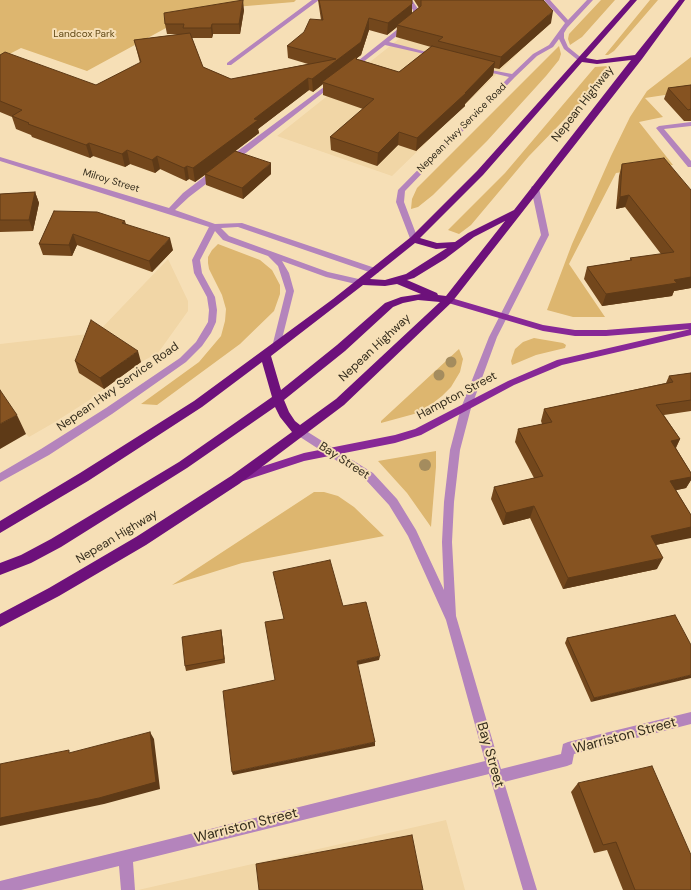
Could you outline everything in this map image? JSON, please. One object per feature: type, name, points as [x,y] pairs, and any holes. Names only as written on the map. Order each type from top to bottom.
[{"type":"highway","points":[[0,528],[84,477],[184,413],[276,347],[414,239],[480,173],[634,0]]},
{"type":"highway","name":"Nepean Highway","points":[[0,621],[54,592],[140,541],[235,480],[340,402],[448,300],[682,0]]},
{"type":"highway","points":[[581,60],[597,62],[639,57]]},
{"type":"highway","points":[[360,282],[380,284],[398,280],[437,261],[478,230],[518,211]]},
{"type":"highway","points":[[414,239],[443,247],[459,244]]},
{"type":"highway","points":[[375,271],[448,300]]},
{"type":"highway","points":[[0,569],[26,559],[104,514],[183,465],[278,399],[341,348],[393,303],[418,297],[431,297],[448,300]]},
{"type":"highway","points":[[265,355],[278,399],[286,418],[300,432]]},
{"type":"main road","points":[[448,300],[543,328],[582,333],[606,333],[691,326]]},
{"type":"main road","name":"Hampton Street","points":[[235,480],[284,463],[329,451],[410,434],[425,429],[512,383],[553,364],[691,332]]},
{"type":"street","points":[[229,64],[316,0]]},
{"type":"street","points":[[170,211],[186,195],[416,18],[416,10],[409,0]]},
{"type":"street","points":[[547,0],[568,23],[590,0]]},
{"type":"street","name":"Nepean Hwy Service Road","points":[[414,239],[400,202],[402,190],[513,76],[535,55],[551,46],[568,23]]},
{"type":"street","points":[[561,31],[560,36],[564,46],[581,60]]},
{"type":"street","points":[[385,42],[445,59]]},
{"type":"street","points":[[474,67],[513,76]]},
{"type":"street","points":[[691,124],[659,128],[691,165]]},
{"type":"street","name":"Milroy Street","points":[[0,159],[214,226],[239,225],[375,271]]},
{"type":"street","name":"Bay Street","points":[[452,620],[447,542],[449,502],[455,450],[466,408],[484,357],[545,235],[535,188]]},
{"type":"street","name":"Nepean Hwy Service Road","points":[[0,478],[56,445],[109,411],[178,363],[200,344],[207,334],[212,322],[213,310],[210,294],[198,273],[196,260],[214,226]]},
{"type":"street","name":"Milroy Street","points":[[214,226],[226,238],[326,274],[360,282]]},
{"type":"street","points":[[268,253],[275,258],[283,269],[290,291],[290,297],[276,347]]},
{"type":"street","name":"Bay Street","points":[[300,432],[369,476],[393,502],[412,533],[452,620],[494,771],[530,890]]},
{"type":"street","name":"Warriston Street","points":[[0,888],[125,856],[494,771],[567,760],[568,749],[691,718]]},
{"type":"street","points":[[125,856],[128,890]]},
{"type":"shaded area","points":[[413,0],[531,0],[536,36],[392,176],[277,136],[434,11],[416,4]]},
{"type":"shaded area","points":[[168,259],[188,301],[188,311],[158,353],[141,362],[88,401],[55,422],[29,437],[26,434],[0,449],[0,344],[97,333]]},
{"type":"shaded area","points":[[446,820],[465,890],[138,890]]},
{"type":"green space","name":"Landcox Park","points":[[0,0],[296,0],[294,2],[199,10],[87,71],[21,48],[0,59]]},
{"type":"green space","points":[[601,0],[615,0],[582,37],[570,45],[568,39],[569,34]]},
{"type":"green space","points":[[650,0],[658,0],[614,51],[608,55],[605,55]]},
{"type":"green space","points":[[559,46],[561,54],[559,60],[487,141],[433,195],[418,207],[411,209],[412,199],[417,188]]},
{"type":"green space","points":[[691,57],[691,91],[645,98],[663,117],[639,122],[673,165],[616,173],[569,264],[605,317],[573,317],[547,310],[572,244],[630,117],[647,91]]},
{"type":"green space","points":[[595,67],[610,67],[593,90],[529,156],[471,225],[459,234],[448,230],[505,173]]},
{"type":"green space","points":[[218,244],[260,260],[272,270],[280,285],[280,294],[274,311],[240,344],[157,405],[141,404],[199,362],[221,336],[225,321],[226,309],[222,295],[209,269],[208,263],[208,257]]},
{"type":"green space","points":[[534,338],[563,343],[566,345],[565,348],[536,355],[512,365],[511,361],[515,349],[523,342]]},
{"type":"green space","points":[[459,349],[463,359],[460,372],[451,387],[442,396],[414,414],[381,423],[381,421]]},
{"type":"green space","points":[[436,451],[431,527],[407,493],[378,461]]},
{"type":"green space","points":[[314,492],[324,492],[338,496],[354,507],[384,536],[242,563],[172,585]]},
{"type":"building","points":[[243,0],[239,24],[212,24],[211,28],[183,28],[184,24],[165,24],[164,13]]},
{"type":"building","points":[[319,0],[412,0],[412,4],[388,23],[369,18],[361,42],[312,79],[308,78],[254,119],[258,120],[193,168],[187,166],[184,168],[157,156],[152,160],[127,150],[122,154],[89,143],[86,145],[28,124],[29,123],[12,116],[22,110],[0,101],[0,55],[5,52],[96,85],[141,62],[134,40],[190,33],[203,67],[231,79],[336,59],[287,46],[304,32],[310,19],[323,20]]},
{"type":"building","points":[[421,0],[543,0],[553,11],[501,57],[438,41],[443,37],[397,25],[421,6]]},
{"type":"building","points":[[432,46],[495,62],[466,93],[417,138],[399,132],[378,153],[330,137],[374,99],[322,82],[357,56],[356,59],[399,72]]},
{"type":"building","points":[[691,85],[691,109],[688,110],[668,88]]},
{"type":"building","points":[[235,151],[271,163],[242,188],[205,174]]},
{"type":"building","points":[[664,158],[691,190],[691,277],[674,280],[677,283],[606,294],[587,267],[632,260],[630,258],[674,252],[629,195],[620,197],[622,164]]},
{"type":"building","points":[[35,192],[29,220],[0,220],[0,194]]},
{"type":"building","points":[[54,211],[97,212],[125,221],[122,223],[170,238],[149,261],[73,234],[69,245],[39,244]]},
{"type":"building","points":[[91,320],[138,351],[100,378],[75,361]]},
{"type":"building","points":[[691,373],[691,400],[656,405],[680,439],[671,441],[691,473],[691,477],[670,481],[691,515],[691,527],[651,536],[663,558],[568,578],[534,506],[506,513],[494,487],[543,476],[518,429],[552,422],[544,409],[673,382],[669,376]]},
{"type":"building","points":[[0,390],[17,415],[0,424]]},
{"type":"building","points":[[330,560],[343,606],[366,602],[380,656],[357,661],[375,742],[232,772],[223,691],[275,680],[265,622],[284,619],[273,572]]},
{"type":"building","points":[[675,615],[691,645],[691,675],[594,698],[567,638]]},
{"type":"building","points":[[221,630],[224,659],[185,666],[182,637]]},
{"type":"building","points":[[150,732],[156,782],[99,798],[0,818],[0,764],[69,750],[69,753]]},
{"type":"building","points":[[652,766],[691,855],[691,890],[635,890],[616,842],[603,845],[578,783]]},
{"type":"building","points":[[412,835],[423,890],[259,890],[256,864]]}]
